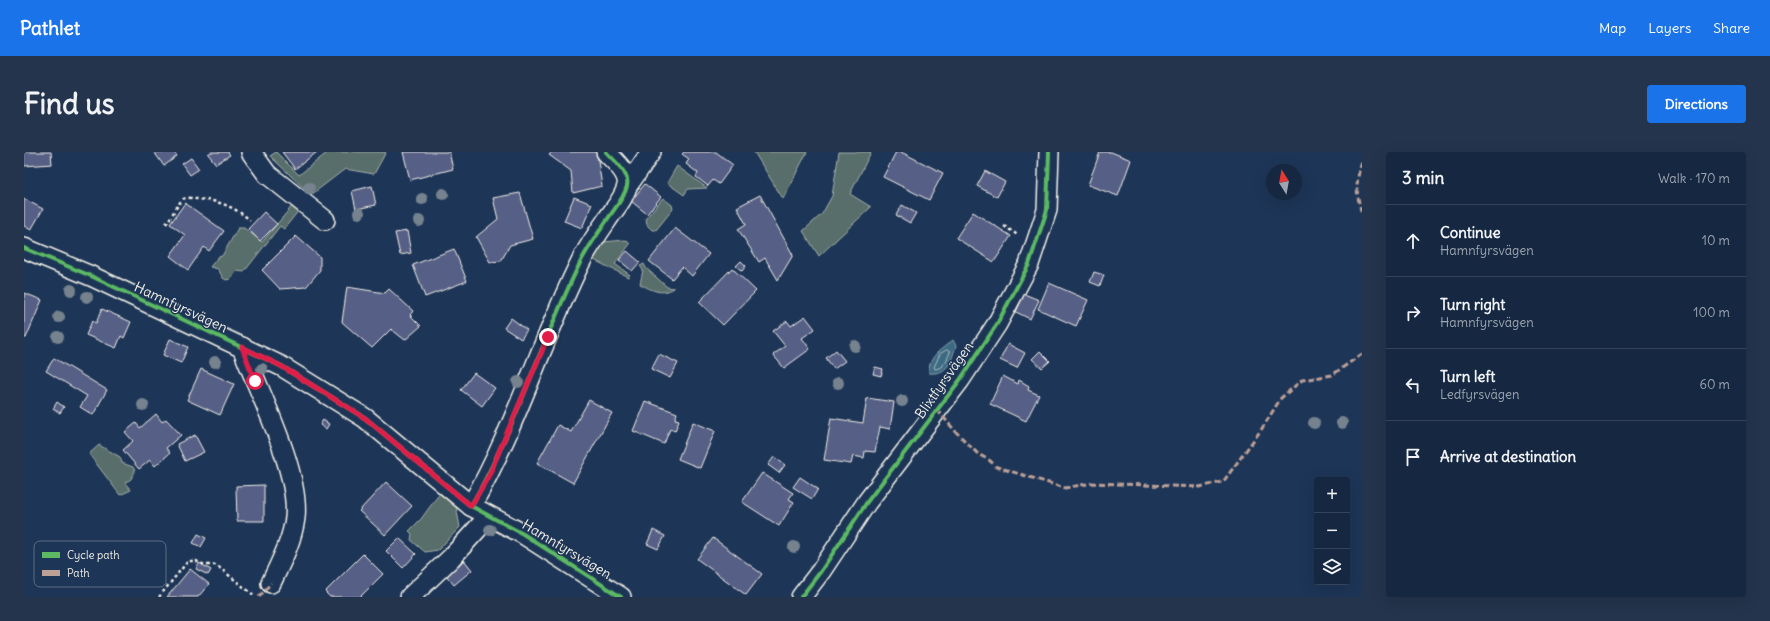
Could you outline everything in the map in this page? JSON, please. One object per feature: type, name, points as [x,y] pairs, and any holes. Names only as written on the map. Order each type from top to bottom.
[{"type":"street","points":[[251,152],[267,174],[325,220]]},
{"type":"street","points":[[606,152],[625,173],[628,185]]},
{"type":"street","points":[[471,506],[489,475],[559,309],[581,262],[624,195],[628,185],[651,152]]},
{"type":"street","name":"Blixtfyrsvägen","points":[[801,597],[821,571],[867,502],[960,380],[997,324],[1029,264],[1047,210],[1049,152]]},
{"type":"street","name":"Hamnfyrsvägen","points":[[24,248],[91,276],[281,366],[365,418],[471,506],[523,534],[622,597]]},
{"type":"street","points":[[242,347],[282,450],[295,494],[293,528],[283,559],[271,583]]},
{"type":"street","points":[[410,597],[451,558],[489,516]]},
{"type":"path","points":[[166,224],[180,202],[187,198],[209,200],[221,203],[236,209],[250,220]]},
{"type":"path","points":[[159,597],[188,561],[196,561],[205,565],[216,565],[257,597]]},
{"type":"green space","points":[[276,152],[299,175],[328,152],[386,152],[374,174],[345,169],[311,195],[270,156]]},
{"type":"green space","points":[[754,152],[807,152],[783,199]]},
{"type":"green space","points":[[839,152],[871,152],[850,194],[871,207],[819,256],[803,231],[822,214],[832,196]]},
{"type":"green space","points":[[677,166],[707,188],[688,189],[684,195],[667,183]]},
{"type":"green space","points":[[663,198],[672,205],[673,209],[656,230],[652,230],[647,225],[646,218]]},
{"type":"green space","points":[[293,205],[299,210],[284,229],[280,226],[244,272],[237,271],[230,279],[226,280],[223,278],[218,269],[210,267],[218,257],[222,256],[238,228],[244,228],[262,242]]},
{"type":"green space","points":[[626,240],[630,244],[615,264],[630,275],[628,277],[594,260],[591,256],[602,242]]},
{"type":"green space","points":[[644,264],[646,268],[667,287],[674,288],[661,292],[640,284],[643,270],[640,266]]},
{"type":"green space","points":[[99,445],[120,457],[122,463],[133,467],[135,471],[131,479],[125,483],[131,490],[120,495],[89,454]]},
{"type":"green space","points":[[440,493],[456,506],[460,527],[438,550],[425,552],[411,540],[412,534],[409,531],[421,519]]},
{"type":"water","points":[[953,340],[956,346],[948,366],[941,372],[929,373],[929,367],[933,357]]},
{"type":"building","points":[[24,152],[51,152],[52,164],[24,166]]},
{"type":"building","points":[[154,152],[174,152],[177,156],[164,166]]},
{"type":"building","points":[[211,152],[228,152],[230,155],[216,164],[208,154]]},
{"type":"building","points":[[282,152],[317,152],[295,169]]},
{"type":"building","points":[[403,152],[449,152],[453,169],[410,180]]},
{"type":"building","points":[[552,152],[595,152],[597,154],[602,186],[573,193],[571,171],[549,155]]},
{"type":"building","points":[[684,152],[716,152],[733,165],[719,184],[713,180],[708,186],[696,177],[698,173],[686,164],[689,159],[682,154]]},
{"type":"building","points":[[896,152],[901,152],[943,173],[929,200],[883,177]]},
{"type":"building","points":[[1100,152],[1111,152],[1131,160],[1118,196],[1088,185]]},
{"type":"building","points":[[191,158],[199,169],[190,175],[182,164]]},
{"type":"building","points":[[985,171],[1005,182],[997,197],[977,186]]},
{"type":"building","points":[[645,184],[661,197],[647,214],[631,201]]},
{"type":"building","points":[[372,186],[376,205],[356,209],[352,191]]},
{"type":"building","points":[[520,193],[533,239],[510,245],[501,261],[490,262],[476,237],[498,219],[493,198]]},
{"type":"building","points":[[760,195],[793,255],[778,280],[765,258],[759,262],[738,229],[746,224],[737,207]]},
{"type":"building","points":[[574,197],[592,204],[582,228],[564,221]]},
{"type":"building","points":[[24,199],[43,209],[31,230],[24,226]]},
{"type":"building","points":[[185,203],[224,231],[209,251],[204,247],[188,270],[170,256],[185,235],[170,224]]},
{"type":"building","points":[[902,205],[916,213],[910,223],[896,215]]},
{"type":"building","points":[[264,212],[277,224],[260,241],[248,229]]},
{"type":"building","points":[[973,212],[1011,236],[994,262],[956,238]]},
{"type":"building","points":[[675,228],[709,254],[692,276],[682,267],[672,279],[649,261]]},
{"type":"building","points":[[407,231],[411,253],[400,255],[395,233]]},
{"type":"building","points":[[296,236],[320,257],[320,270],[306,287],[280,289],[262,270]]},
{"type":"building","points":[[454,249],[467,281],[425,297],[413,265]]},
{"type":"building","points":[[627,251],[640,262],[632,271],[619,260]]},
{"type":"building","points":[[741,261],[746,266],[742,271],[736,266]]},
{"type":"building","points":[[732,268],[756,291],[723,325],[699,302]]},
{"type":"building","points":[[1094,272],[1104,275],[1100,286],[1090,282]]},
{"type":"building","points":[[1049,283],[1088,300],[1076,326],[1038,309]]},
{"type":"building","points":[[347,287],[385,293],[389,289],[413,311],[410,315],[421,326],[405,340],[391,329],[372,348],[342,322]]},
{"type":"building","points":[[24,293],[42,300],[26,338],[24,338]]},
{"type":"building","points":[[1024,294],[1039,300],[1030,319],[1016,312]]},
{"type":"building","points":[[102,309],[131,322],[124,338],[121,336],[116,348],[86,335],[92,321],[96,323]]},
{"type":"building","points":[[805,316],[815,329],[802,338],[810,349],[784,368],[773,355],[785,346],[773,331],[787,321],[791,326]]},
{"type":"building","points":[[511,318],[527,330],[521,339],[504,328]]},
{"type":"building","points":[[170,339],[188,347],[181,363],[163,355]]},
{"type":"building","points":[[1008,344],[1025,353],[1017,368],[1000,360]]},
{"type":"building","points":[[836,350],[845,361],[834,369],[826,358]]},
{"type":"building","points":[[1040,351],[1050,361],[1042,368],[1032,359]]},
{"type":"building","points":[[659,354],[678,363],[670,378],[651,369]]},
{"type":"building","points":[[54,358],[107,390],[93,415],[80,407],[87,396],[46,371]]},
{"type":"building","points":[[875,367],[883,369],[881,376],[873,374]]},
{"type":"building","points":[[201,369],[234,384],[220,415],[187,400]]},
{"type":"building","points":[[474,373],[495,388],[482,406],[461,390]]},
{"type":"building","points":[[1003,376],[1018,384],[1019,380],[1029,386],[1028,390],[1039,395],[1026,421],[990,404]]},
{"type":"building","points":[[867,398],[894,402],[890,429],[880,427],[875,452],[865,451],[864,458],[853,456],[851,464],[824,460],[831,418],[863,423]]},
{"type":"building","points":[[589,400],[612,413],[573,483],[537,463],[558,425],[571,432]]},
{"type":"building","points":[[645,401],[677,413],[675,419],[679,420],[675,431],[670,429],[664,444],[633,431]]},
{"type":"building","points":[[57,402],[64,407],[60,413],[53,409]]},
{"type":"building","points":[[156,414],[162,422],[166,419],[181,435],[166,448],[170,453],[155,466],[150,460],[139,469],[123,450],[133,441],[125,432],[136,423],[140,428]]},
{"type":"building","points":[[323,420],[329,424],[326,429],[320,425]]},
{"type":"building","points":[[693,422],[715,431],[700,468],[678,459]]},
{"type":"building","points":[[195,435],[204,452],[185,461],[177,444]]},
{"type":"building","points":[[774,457],[785,465],[779,473],[768,465]]},
{"type":"building","points":[[762,473],[793,493],[789,499],[794,502],[779,526],[742,502]]},
{"type":"building","points":[[800,477],[818,489],[812,499],[793,487]]},
{"type":"building","points":[[386,482],[412,506],[385,535],[359,511]]},
{"type":"building","points":[[264,485],[264,521],[237,521],[236,486]]},
{"type":"building","points":[[653,530],[665,536],[658,549],[647,544]]},
{"type":"building","points":[[198,534],[206,538],[201,547],[193,543]]},
{"type":"building","points":[[399,538],[416,554],[403,568],[386,551]]},
{"type":"building","points":[[713,538],[762,574],[746,595],[697,559]]},
{"type":"building","points":[[363,554],[383,574],[360,597],[330,597],[325,592]]},
{"type":"building","points":[[464,560],[472,570],[454,585],[446,575]]},
{"type":"building","points":[[199,563],[211,570],[208,575],[196,569]]},
{"type":"building","points":[[190,569],[209,584],[198,597],[167,597]]},
{"type":"marked path","points":[[1362,162],[1357,182],[1358,200],[1362,214]]},
{"type":"marked path","points":[[937,410],[978,454],[989,460],[997,467],[1065,488],[1092,483],[1199,487],[1223,482],[1261,430],[1281,398],[1302,380],[1332,375],[1362,354]]},
{"type":"marked path","points":[[259,597],[271,583]]},
{"type":"cycle path","points":[[471,506],[502,446],[553,322],[581,261],[626,191],[627,181],[624,172],[606,152]]},
{"type":"cycle path","points":[[801,597],[821,571],[867,502],[960,380],[997,324],[1029,264],[1047,210],[1049,152]]},
{"type":"cycle path","points":[[24,248],[91,276],[281,366],[365,418],[471,506],[523,534],[621,597]]},
{"type":"route","points":[[255,381],[242,347],[281,366],[365,418],[471,506],[489,475],[548,337]]}]
